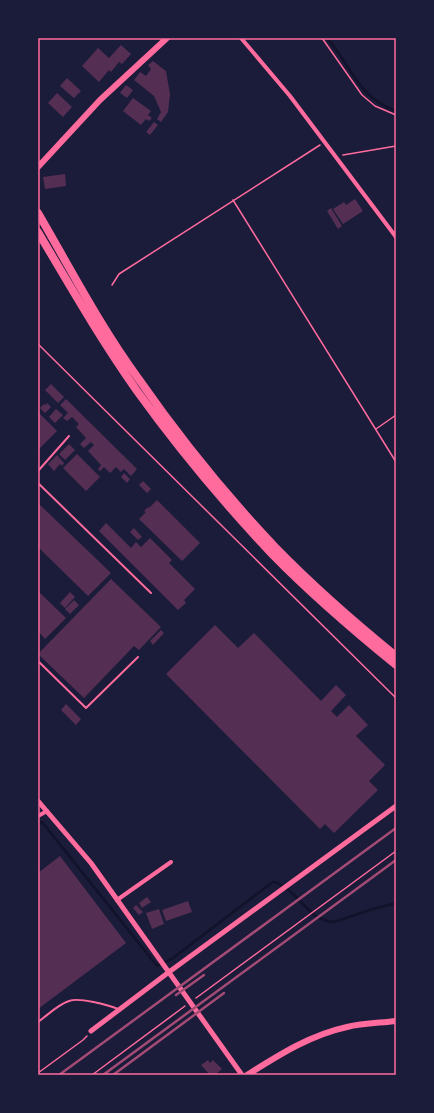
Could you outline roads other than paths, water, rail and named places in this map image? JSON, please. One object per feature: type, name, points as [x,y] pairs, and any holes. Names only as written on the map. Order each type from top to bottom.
[{"type":"highway","points":[[38,213],[107,331],[137,378],[183,439],[230,497],[275,547],[364,630],[396,656]]},
{"type":"highway","points":[[38,232],[93,325],[137,391],[180,448],[231,509],[273,554],[353,630],[396,666]]},
{"type":"main road","points":[[38,167],[100,100],[167,38]]},
{"type":"main road","points":[[247,1075],[308,1039],[347,1027],[396,1021]]},
{"type":"street","points":[[241,38],[290,96],[396,237]]},
{"type":"street","points":[[38,801],[91,863],[242,1075]]},
{"type":"street","points":[[90,1032],[169,972],[396,806]]},
{"type":"street","points":[[38,816],[47,811]]},
{"type":"street","points":[[117,900],[171,862]]},
{"type":"lane","points":[[38,471],[69,436]]},
{"type":"lane","points":[[38,483],[151,593]]},
{"type":"lane","points":[[38,661],[86,708],[138,657]]},
{"type":"lane","points":[[38,1022],[60,1005],[70,1000],[101,1003],[119,1010]]},
{"type":"waterway","points":[[327,38],[356,80],[372,98],[396,111]]},
{"type":"waterway","points":[[38,825],[42,822],[157,966],[173,958],[273,882],[278,883],[291,892],[315,916],[330,922],[396,903]]},
{"type":"railway","points":[[59,1075],[396,828]]},
{"type":"railway","points":[[103,1075],[396,860]]},
{"type":"railway","points":[[176,995],[204,975]]},
{"type":"railway","points":[[113,1075],[224,993]]}]
